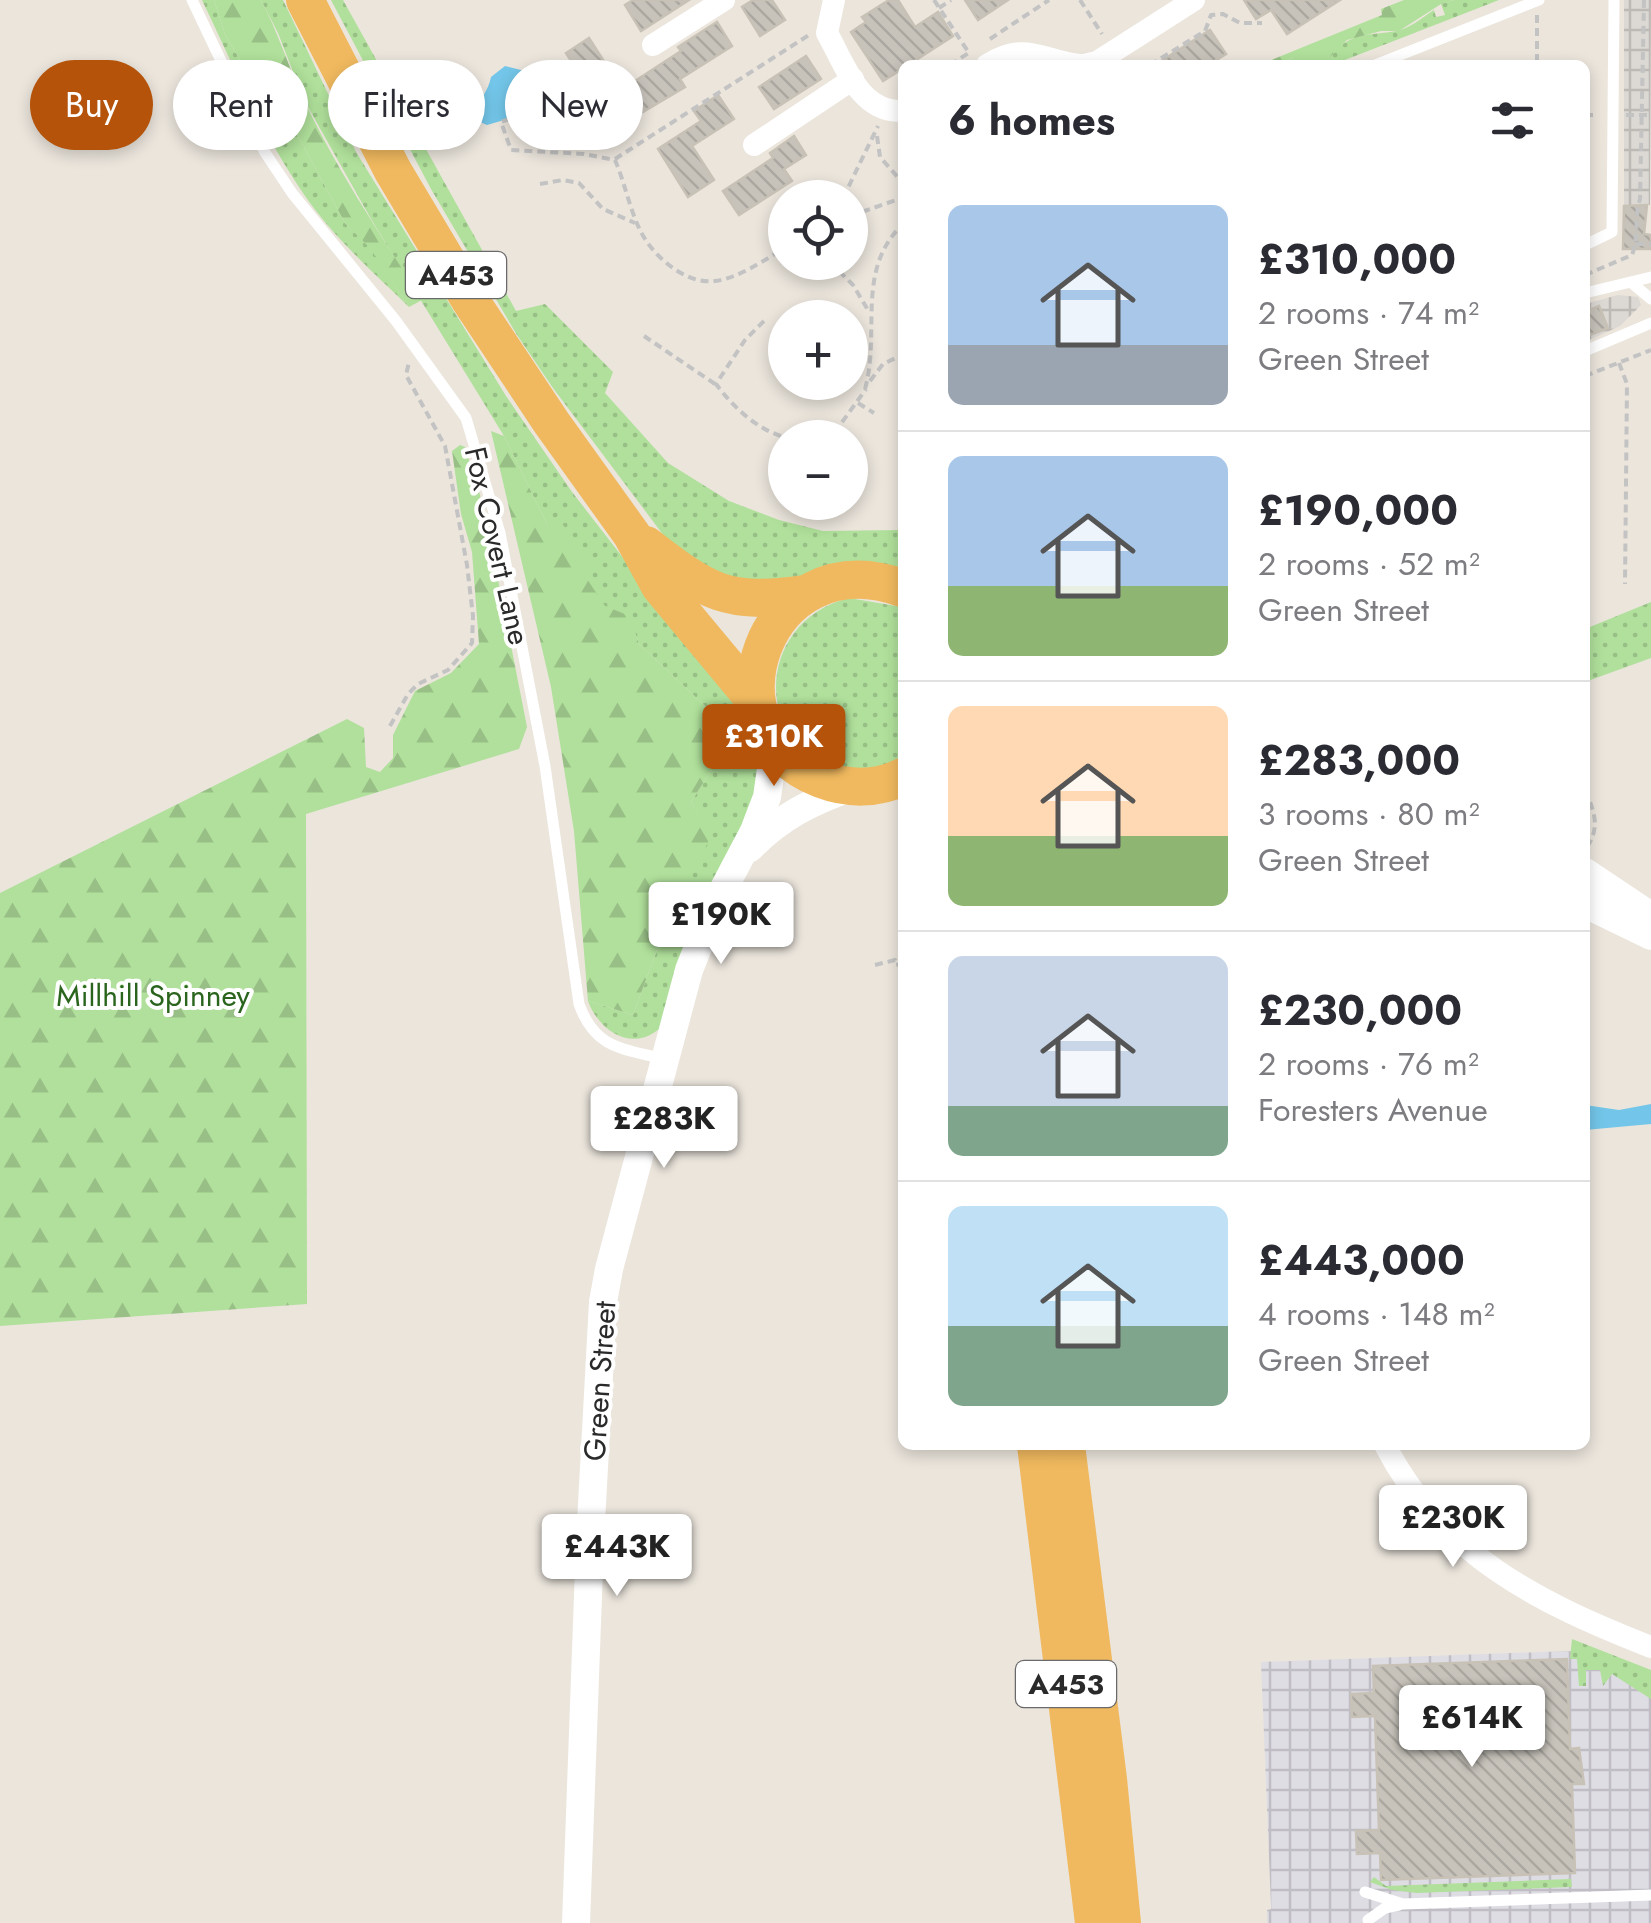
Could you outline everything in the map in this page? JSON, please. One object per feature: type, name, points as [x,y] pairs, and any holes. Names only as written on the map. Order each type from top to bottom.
[{"type":"highway","name":"A453","points":[[305,0],[393,171],[470,300],[632,535],[660,586],[749,693],[765,726]]},
{"type":"highway","name":"A453","points":[[632,535],[712,592],[764,600],[805,594]]},
{"type":"highway","points":[[896,583],[842,580],[805,594],[784,612],[768,635],[758,661],[756,689],[765,726],[796,765],[832,784],[858,787],[898,778]]},
{"type":"highway","points":[[858,787],[898,810]]},
{"type":"highway","name":"A453","points":[[1037,1450],[1094,1923]]},
{"type":"highway","name":"A453","points":[[1067,1450],[1106,1760],[1122,1923]]},
{"type":"street","points":[[653,46],[724,0]]},
{"type":"street","points":[[1093,60],[1194,0]]},
{"type":"street","points":[[832,11],[827,33],[861,93],[888,116]]},
{"type":"street","points":[[986,54],[1031,52],[1062,60]]},
{"type":"street","points":[[754,144],[853,78]]},
{"type":"street","name":"Green Street","points":[[576,1923],[590,1541],[609,1269],[664,1059],[701,938],[767,797],[771,770],[765,726]]},
{"type":"street","name":"Green Street","points":[[738,860],[784,816],[814,800],[858,787]]},
{"type":"street","points":[[1590,875],[1651,916]]},
{"type":"street","points":[[1590,906],[1651,936]]},
{"type":"street","points":[[1388,1450],[1422,1501],[1470,1551],[1544,1602],[1651,1646]]},
{"type":"lane","name":"Fox Covert Lane","points":[[192,0],[264,151],[282,179],[396,321],[466,418],[500,533],[545,766],[579,1004],[586,1023],[604,1041],[664,1059]]},
{"type":"lane","points":[[1388,60],[1538,0]]},
{"type":"lane","points":[[1590,243],[1612,232],[1614,0]]},
{"type":"lane","points":[[1590,291],[1651,277]]},
{"type":"lane","points":[[1633,284],[1651,299]]},
{"type":"lane","points":[[1590,349],[1651,323]]},
{"type":"lane","points":[[1365,1892],[1403,1904]]},
{"type":"lane","points":[[1368,1920],[1385,1908],[1403,1904],[1651,1895]]},
{"type":"path","points":[[934,0],[969,53],[958,60]]},
{"type":"path","points":[[940,8],[952,0]]},
{"type":"path","points":[[986,54],[1049,0]]},
{"type":"path","points":[[1080,0],[1114,51]]},
{"type":"path","points":[[1538,0],[1538,60]]},
{"type":"path","points":[[1590,272],[1632,255],[1636,244],[1648,78],[1644,0]]},
{"type":"path","points":[[510,150],[584,154],[614,160],[832,11]]},
{"type":"path","points":[[1158,60],[1205,31],[1211,15],[1224,14],[1240,23],[1262,24]]},
{"type":"path","points":[[888,116],[880,158],[898,178]]},
{"type":"path","points":[[853,180],[888,116]]},
{"type":"path","points":[[614,160],[650,248],[666,262],[706,281],[722,280],[768,258]]},
{"type":"path","points":[[540,184],[562,180],[579,183],[603,209],[638,224]]},
{"type":"path","points":[[868,210],[898,199]]},
{"type":"path","points":[[868,375],[874,346],[871,286],[881,250],[898,229]]},
{"type":"path","points":[[1636,244],[1651,244]]},
{"type":"path","points":[[848,280],[870,315]]},
{"type":"path","points":[[716,384],[746,340],[764,322]]},
{"type":"path","points":[[644,336],[716,384],[730,401],[768,431]]},
{"type":"path","points":[[1590,374],[1651,350]]},
{"type":"path","points":[[868,384],[878,369],[898,358]]},
{"type":"path","points":[[1619,363],[1627,384],[1625,584]]},
{"type":"path","points":[[390,726],[408,694],[418,684],[448,670],[472,644],[467,565],[445,446],[406,375],[406,366]]},
{"type":"path","points":[[844,420],[860,400]]},
{"type":"path","points":[[858,403],[874,413]]},
{"type":"path","points":[[1590,803],[1596,830],[1590,841]]},
{"type":"path","points":[[875,964],[895,960],[898,965]]},
{"type":"shaded area","points":[[1624,0],[1651,0],[1650,205],[1624,206]]},
{"type":"shaded area","points":[[1618,295],[1638,297],[1641,305],[1620,326],[1590,340],[1590,335],[1607,327],[1600,306],[1590,310],[1590,303]]},
{"type":"shaded area","points":[[1570,1651],[1651,1680],[1651,1923],[1267,1923],[1271,1905],[1261,1662]]},
{"type":"green space","points":[[202,0],[214,0],[225,34],[240,60],[230,60]]},
{"type":"green space","points":[[214,0],[261,0],[288,60],[240,60],[225,34]]},
{"type":"green space","points":[[261,0],[283,0],[328,94],[328,143],[308,107],[308,60],[288,60]]},
{"type":"green space","points":[[331,0],[343,0],[376,60],[363,60]]},
{"type":"green space","points":[[1404,0],[1454,0],[1399,31],[1381,31],[1347,40],[1330,57],[1271,60],[1382,15],[1381,9]]},
{"type":"green space","points":[[1454,0],[1499,0],[1345,60],[1288,60],[1330,57],[1353,39],[1402,30],[1434,10],[1436,17],[1445,15],[1441,4]]},
{"type":"green space","points":[[308,108],[328,150],[422,300],[409,307],[370,248],[345,223],[305,150]]},
{"type":"green space","points":[[277,150],[305,150],[345,223],[370,247],[409,307],[314,209]]},
{"type":"green space","points":[[332,150],[355,150],[506,396],[572,492],[739,707],[748,728],[757,758],[759,791],[662,1026],[641,1038],[630,1039],[609,1030],[588,1001],[633,1015],[661,939],[712,832],[691,802],[725,749],[724,724],[639,644],[629,616],[604,606],[548,526],[504,436]]},
{"type":"green space","points":[[410,150],[426,150],[516,311],[545,304],[613,372],[605,393],[668,463],[729,501],[768,516],[768,520],[823,531],[898,530],[898,567],[866,563],[757,588],[679,556],[517,335]]},
{"type":"green space","points":[[491,431],[504,436],[548,526],[563,525],[590,559],[587,579],[605,606],[630,616],[639,644],[724,724],[725,749],[691,802],[713,832],[661,939],[633,1015],[588,1001],[574,831],[551,687]]},
{"type":"green space","name":"Millhill Spinney","points":[[460,445],[465,447],[484,508],[527,727],[519,749],[306,814],[307,1304],[0,1326],[0,893],[347,719],[364,728],[366,767],[380,772],[393,758],[393,735],[415,691],[451,673],[479,644],[472,552],[461,514],[452,451]]},
{"type":"green space","points":[[849,598],[898,606],[898,762],[857,770],[823,762],[798,744],[782,720],[776,691],[780,662],[793,635],[816,612]]},
{"type":"green space","points":[[1651,602],[1651,658],[1590,680],[1590,627]]},
{"type":"green space","points":[[1572,1639],[1651,1670],[1651,1699],[1612,1674],[1603,1686],[1600,1670],[1586,1670],[1586,1686],[1579,1686],[1577,1659],[1570,1659]]},
{"type":"green space","points":[[1374,1877],[1386,1886],[1571,1879],[1572,1887],[1417,1893],[1392,1890],[1370,1882]]},
{"type":"water","points":[[505,66],[505,120],[487,125],[485,92],[491,77]]},
{"type":"water","points":[[1651,1104],[1651,1124],[1590,1130],[1590,1106],[1619,1110]]},
{"type":"building","points":[[633,0],[689,0],[641,31],[625,5]]},
{"type":"building","points":[[753,0],[772,0],[785,20],[760,36],[742,7]]},
{"type":"building","points":[[889,0],[898,0],[915,27],[938,12],[953,36],[916,60],[898,60],[898,72],[883,81],[851,32],[866,22],[862,17]]},
{"type":"building","points":[[965,0],[1008,0],[978,20]]},
{"type":"building","points":[[1244,0],[1340,0],[1287,34],[1271,10],[1256,19]]},
{"type":"building","points":[[717,22],[732,46],[680,79],[685,87],[643,112],[643,76],[681,51],[678,47]]},
{"type":"building","points":[[1210,30],[1226,54],[1216,60],[1163,60]]},
{"type":"building","points":[[589,38],[603,60],[570,60],[566,53]]},
{"type":"building","points":[[806,56],[821,79],[774,109],[759,87]]},
{"type":"building","points":[[718,95],[734,119],[692,146],[714,180],[688,197],[658,149],[701,121],[694,111]]},
{"type":"building","points":[[794,136],[806,155],[784,169],[791,180],[768,180],[768,196],[739,215],[723,191],[773,158],[770,153]]},
{"type":"building","points":[[1647,205],[1644,234],[1651,235],[1651,249],[1623,249],[1624,206]]},
{"type":"building","points":[[1599,306],[1608,328],[1590,335],[1590,310]]},
{"type":"building","points":[[1567,1659],[1570,1749],[1579,1748],[1584,1784],[1572,1784],[1575,1873],[1381,1880],[1380,1853],[1357,1854],[1356,1831],[1379,1830],[1375,1716],[1352,1717],[1351,1694],[1374,1693],[1373,1666]]}]
